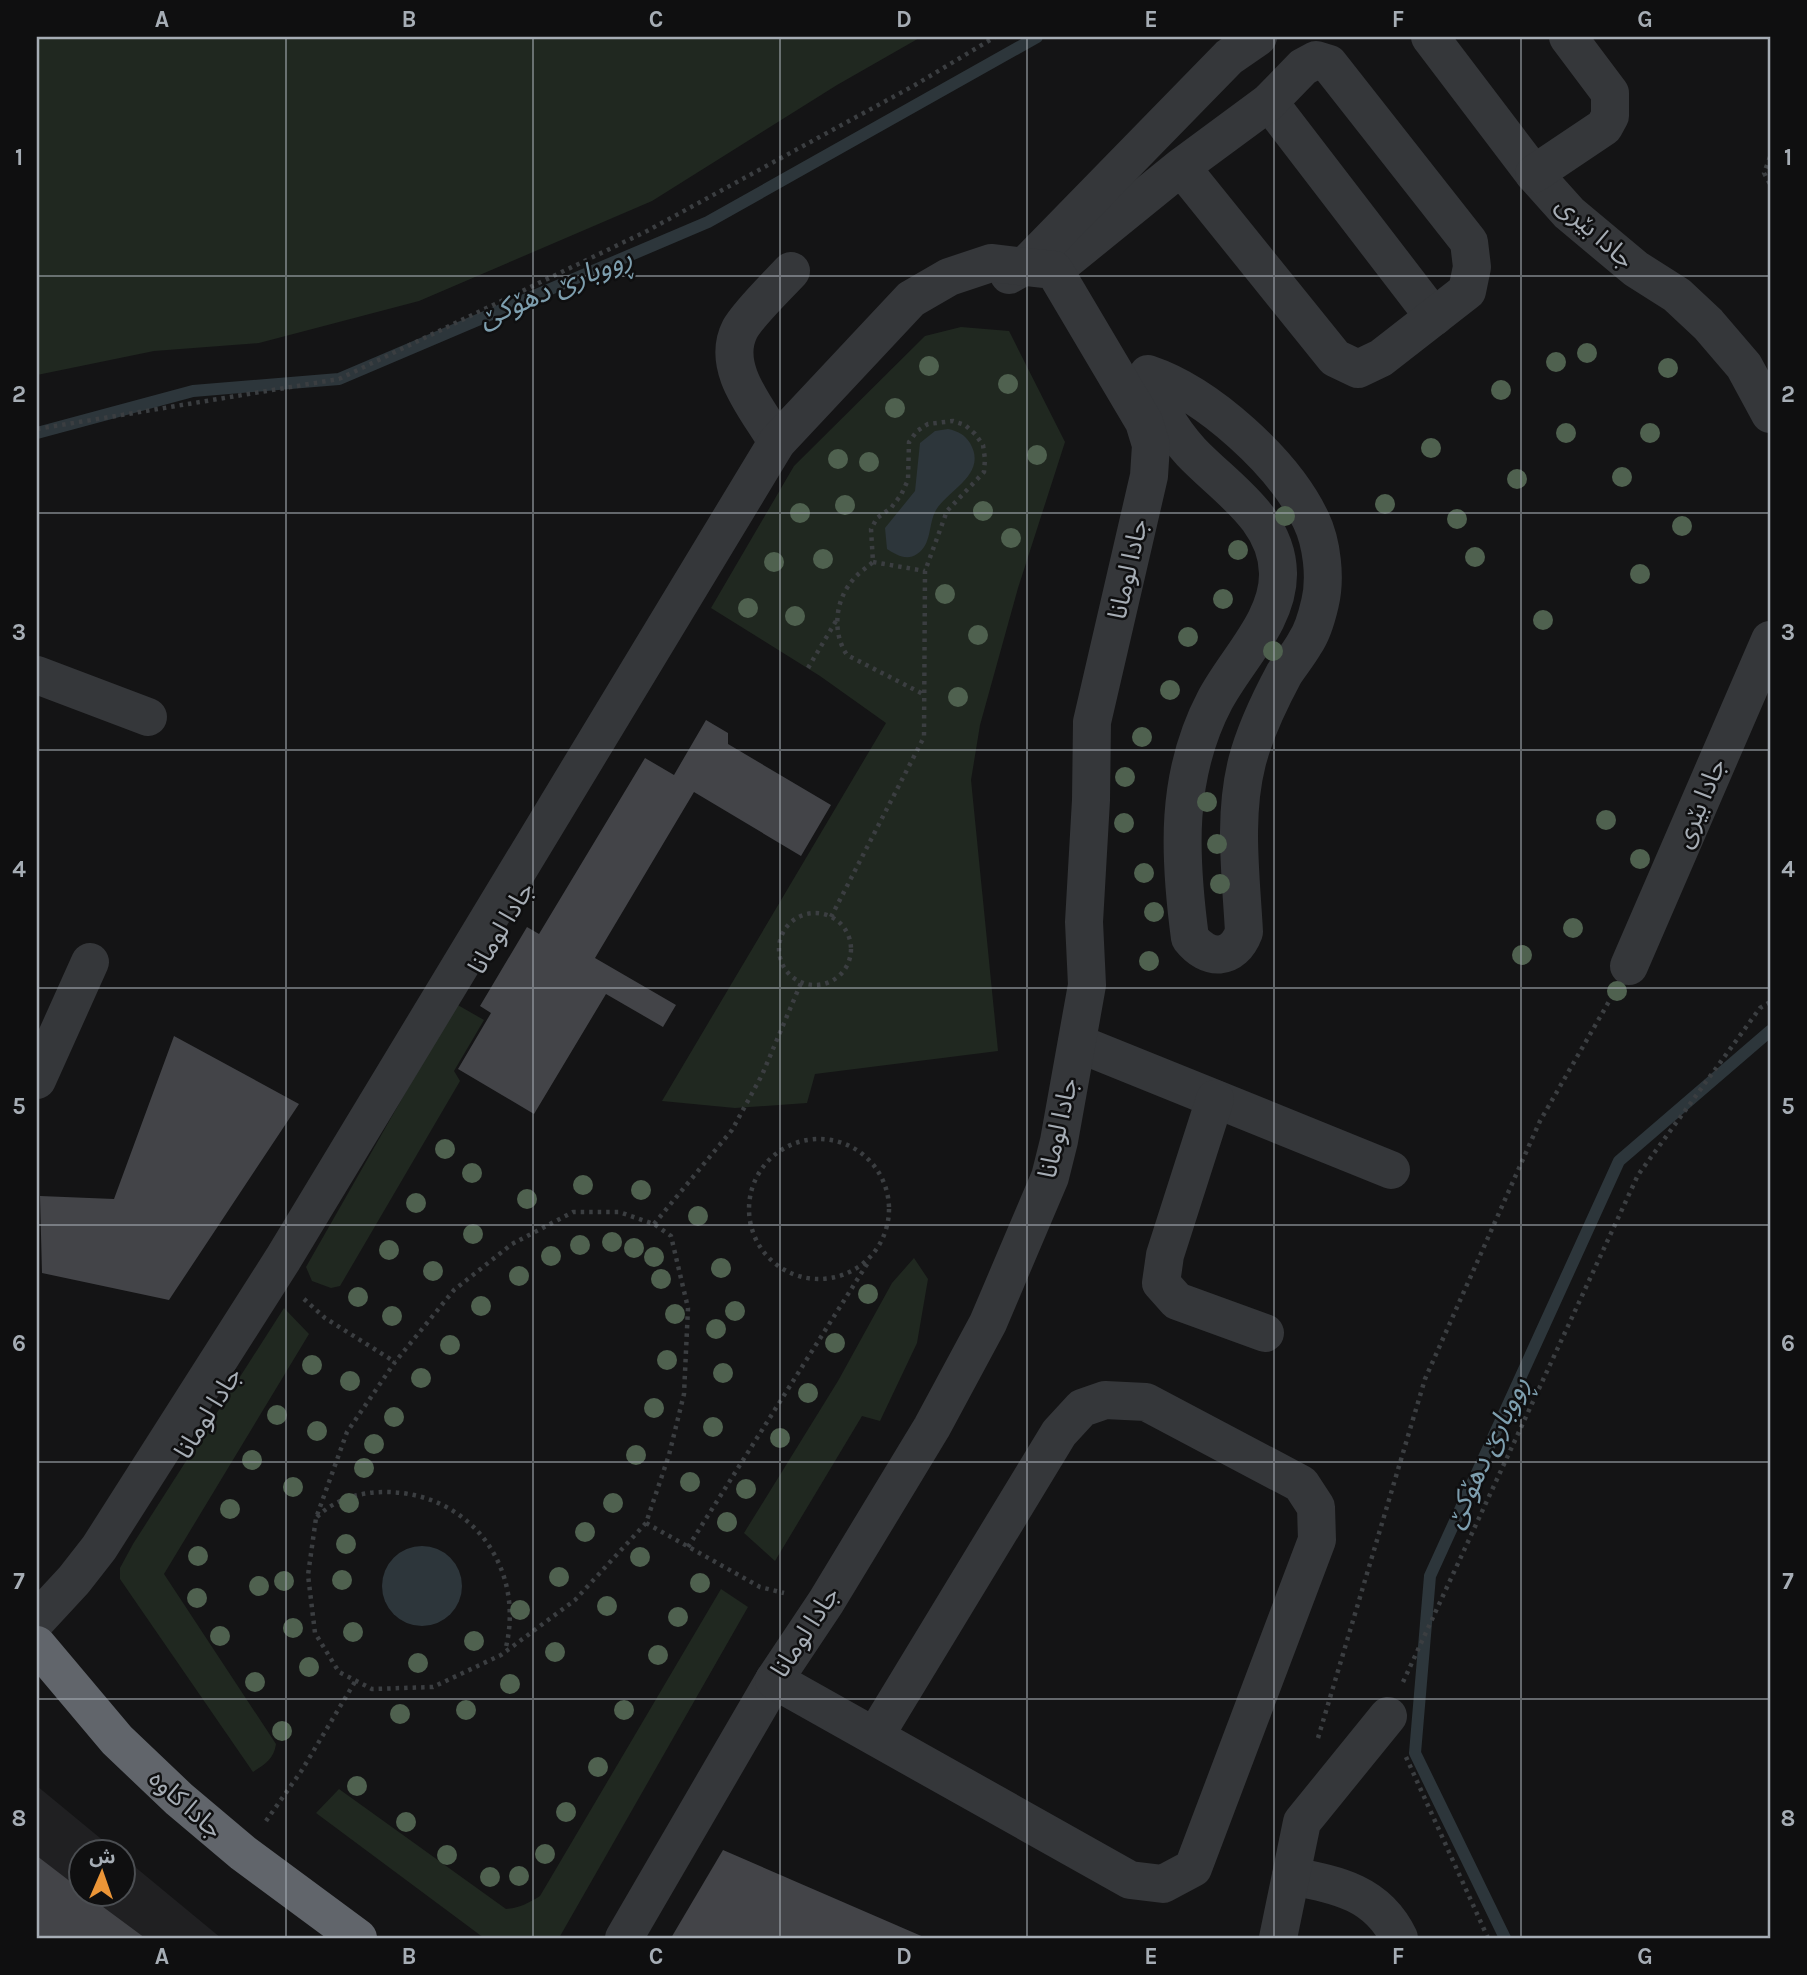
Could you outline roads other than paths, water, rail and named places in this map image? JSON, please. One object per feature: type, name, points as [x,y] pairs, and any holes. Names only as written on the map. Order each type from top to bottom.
[{"type":"highway","name":"جادا کاوه","points":[[37,1645],[117,1740],[178,1799],[243,1853],[358,1938]]},
{"type":"street","name":"جادا لومانا","points":[[37,1645],[89,1595],[120,1556],[288,1285],[464,988],[661,666],[794,458],[924,322],[1039,268],[1229,58],[1258,37]]},
{"type":"street","name":"جادا بێری","points":[[1430,37],[1534,174],[1569,213],[1636,269],[1677,295],[1708,324],[1744,366],[1770,414]]},
{"type":"street","points":[[1534,174],[1604,127],[1611,116],[1610,93],[1568,37]]},
{"type":"street","points":[[1039,268],[1269,102],[1303,67],[1317,60],[1329,64],[1469,243],[1472,267],[1467,291],[1381,358],[1359,369],[1335,358],[1181,167]]},
{"type":"street","points":[[1269,102],[1434,317]]},
{"type":"street","name":"جادا لومانا","points":[[37,1620],[99,1548],[283,1259],[777,442],[911,299],[948,278],[991,263],[1039,268],[1090,332],[1144,422],[1151,445],[1150,475],[1092,722],[1091,800],[1084,922],[1087,985],[1059,1141],[1049,1177],[988,1323],[932,1427],[826,1602],[774,1680],[624,1938]]},
{"type":"street","points":[[777,442],[737,374],[733,353],[741,328],[790,271]]},
{"type":"street","points":[[1090,332],[1148,374],[1166,380],[1206,403],[1265,457],[1292,487],[1312,522],[1322,562],[1320,602],[1307,641],[1286,672],[1262,717],[1247,763],[1240,811],[1244,932],[1240,943],[1231,951],[1219,955],[1208,954],[1190,938],[1182,852],[1184,799],[1199,736],[1215,700],[1273,605],[1279,573],[1272,542],[1256,514],[1191,452],[1174,431],[1160,412],[1148,374]]},
{"type":"street","points":[[1229,488],[1265,457]]},
{"type":"street","name":"جادا بێری","points":[[1629,966],[1770,640]]},
{"type":"street","points":[[39,665],[148,717]]},
{"type":"street","points":[[37,1080],[90,962]]},
{"type":"street","points":[[1077,1043],[1391,1170]]},
{"type":"street","points":[[1215,1099],[1165,1255],[1161,1283],[1177,1301],[1265,1333]]},
{"type":"street","points":[[774,1680],[1130,1881],[1163,1884],[1193,1868],[1317,1540],[1316,1507],[1301,1484],[1146,1402],[1105,1400],[1082,1408],[1059,1433],[875,1736]]},
{"type":"street","points":[[1278,1938],[1302,1822],[1395,1701]]},
{"type":"street","points":[[1290,1876],[1341,1886],[1372,1903],[1391,1921],[1399,1938]]},
{"type":"waterway","name":"ڕووبارێ دهۆكێ","points":[[37,433],[193,391],[339,379],[708,222],[1037,37]]},
{"type":"waterway","name":"ڕووبارێ دهۆكێ","points":[[1505,1938],[1415,1753],[1430,1576],[1619,1161],[1770,1031]]}]
